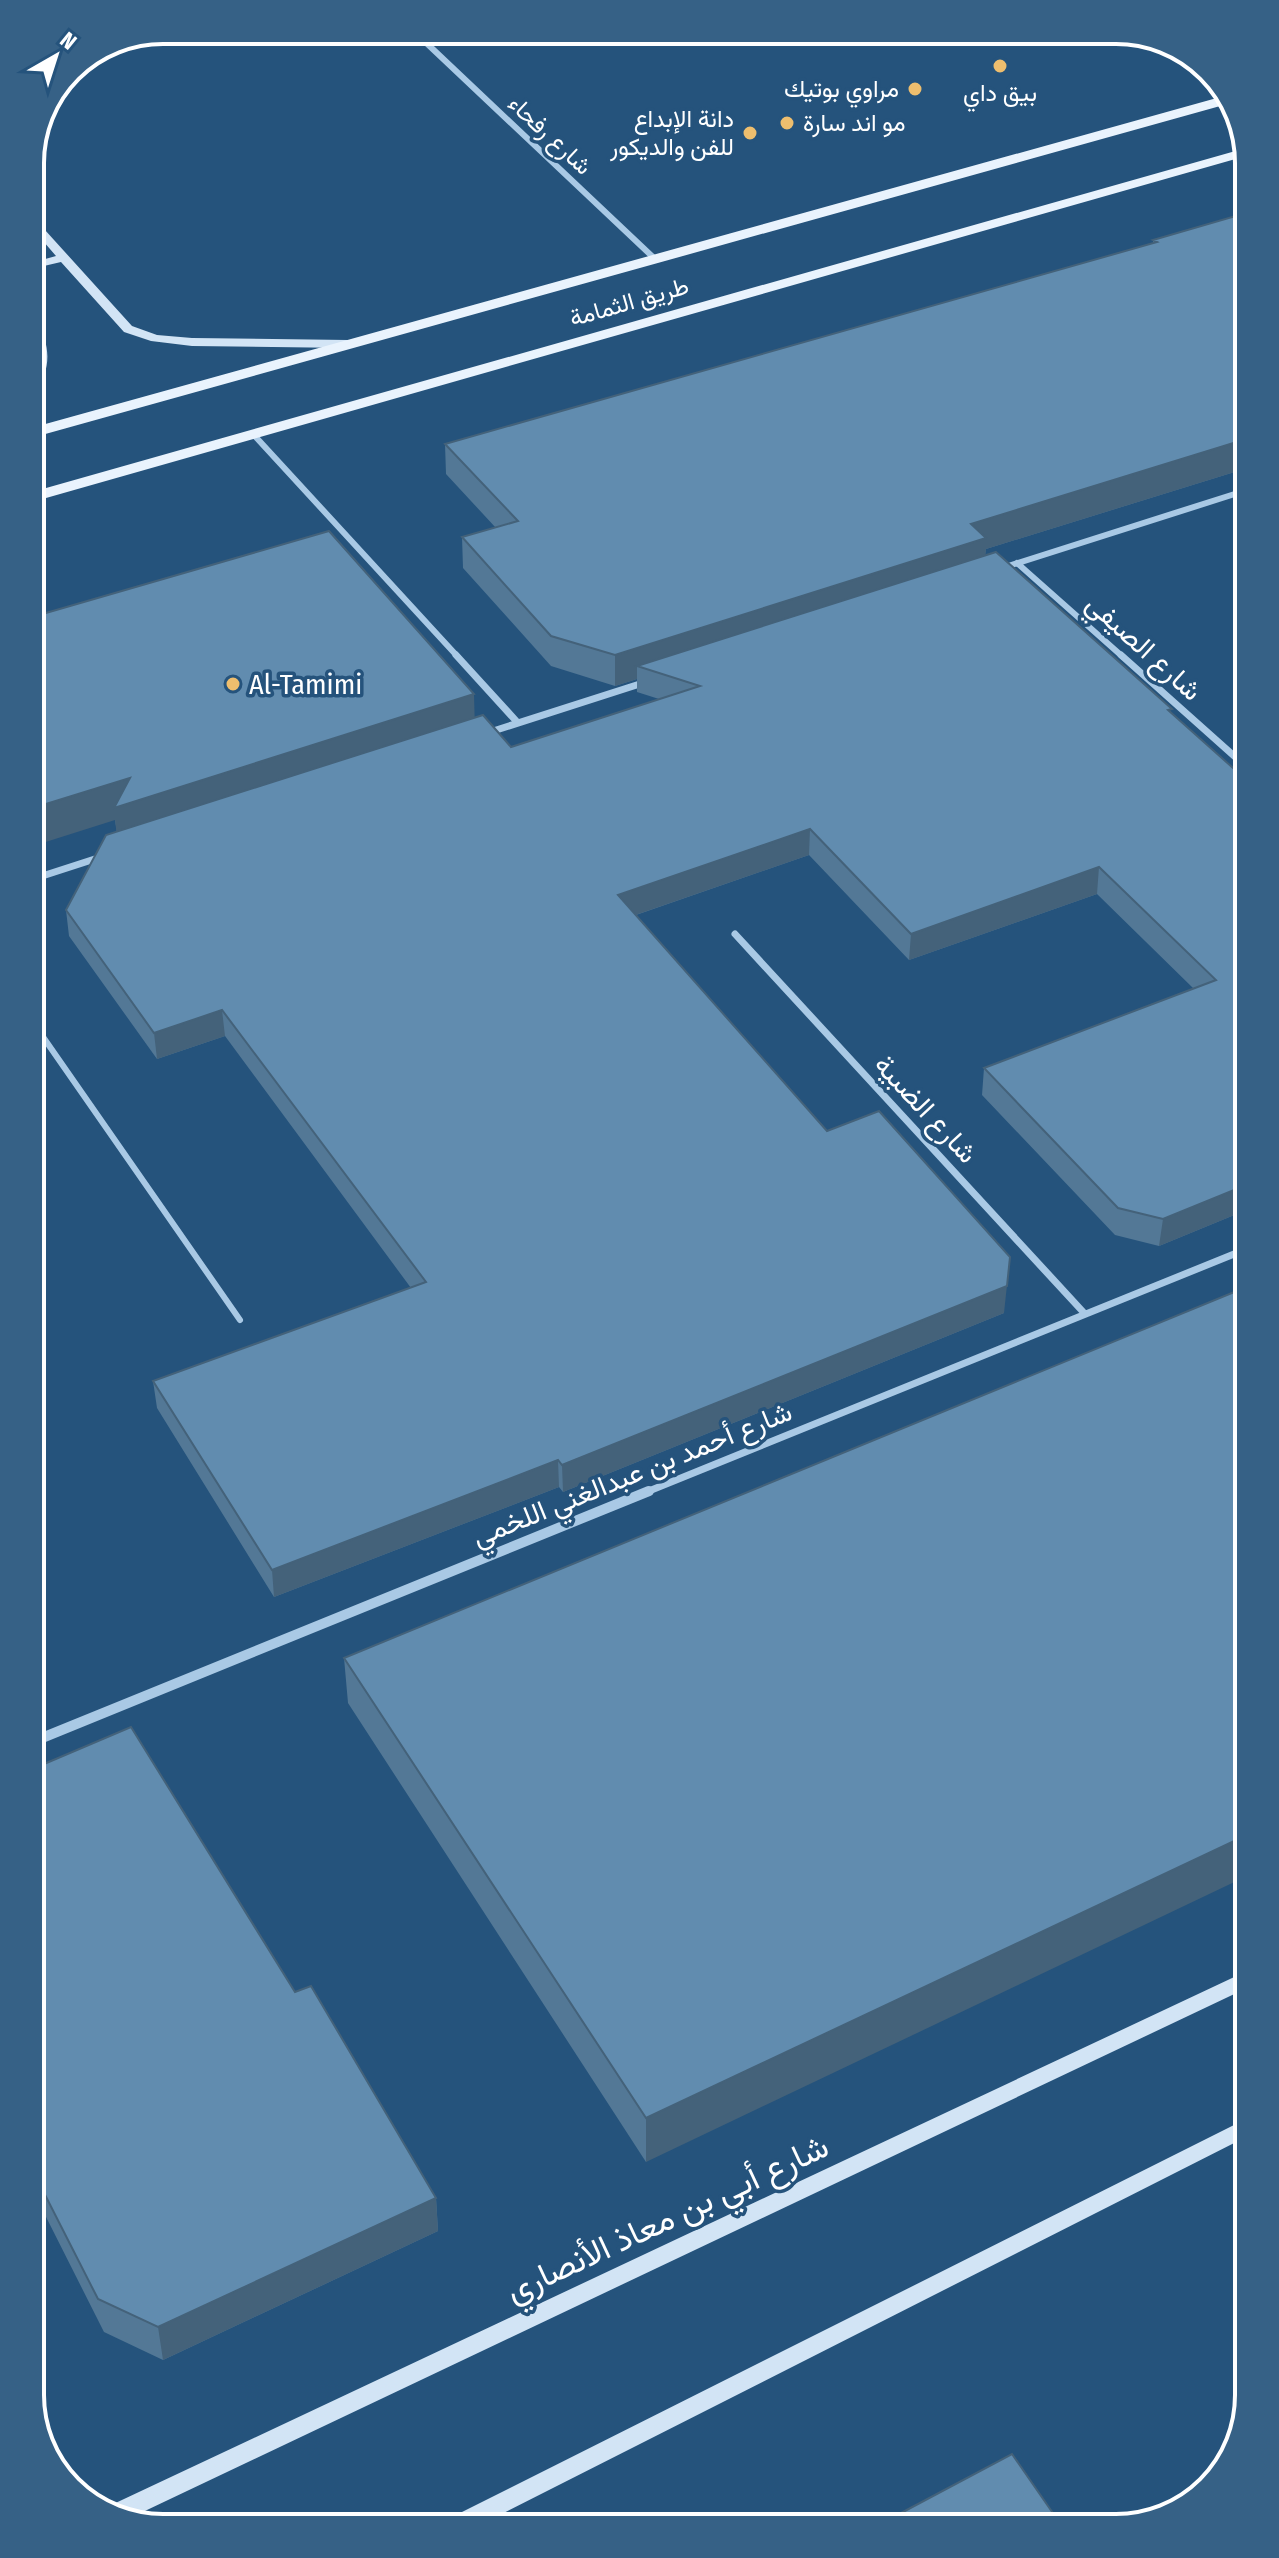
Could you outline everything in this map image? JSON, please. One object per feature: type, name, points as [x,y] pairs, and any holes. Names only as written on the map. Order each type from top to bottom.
[{"type":"main road","name":"طريق الثمامة","points":[[44,429],[1218,102]]},
{"type":"main road","name":"طريق الثمامة","points":[[44,494],[1234,155]]},
{"type":"street","name":"شارع رفحاء","points":[[427,44],[655,259]]},
{"type":"street","points":[[44,236],[128,329],[155,338],[192,342],[348,344]]},
{"type":"street","points":[[44,263],[63,258]]},
{"type":"street","points":[[253,434],[518,723]]},
{"type":"street","points":[[987,573],[1235,494]]},
{"type":"street","name":"شارع الصيفي","points":[[1017,563],[1235,757]]},
{"type":"street","points":[[472,738],[654,680]]},
{"type":"street","points":[[44,875],[109,854]]},
{"type":"street","name":"شارع الضبية","points":[[735,934],[1085,1314]]},
{"type":"street","name":"شارع أحمد بن عبدالغني اللخمي","points":[[44,1737],[1235,1254]]},
{"type":"street","name":"شارع أبي بن معاذ الأنصاري","points":[[127,2508],[1235,1985]]},
{"type":"street","points":[[480,2514],[1235,2133]]},
{"type":"lane","points":[[44,1038],[240,1320]]},
{"type":"building","points":[[1235,216],[1235,443],[971,524],[986,538],[615,655],[551,636],[462,537],[518,521],[445,444],[1157,242],[1153,240]]},
{"type":"building","name":"Al-Tamimi","points":[[329,531],[474,694],[114,808],[130,778],[44,805],[44,614]]},
{"type":"building","points":[[996,552],[1172,709],[1168,710],[1235,770],[1235,1190],[1163,1219],[1118,1208],[984,1068],[1216,980],[1099,867],[911,934],[810,829],[618,895],[827,1131],[879,1111],[1010,1257],[1007,1286],[562,1465],[558,1460],[272,1570],[153,1381],[426,1282],[222,1010],[154,1033],[66,910],[106,835],[483,715],[511,747],[700,686],[637,666]]},
{"type":"building","points":[[1235,1292],[1235,1841],[646,2118],[344,1658]]},
{"type":"building","points":[[131,1727],[295,1992],[311,1986],[436,2198],[158,2327],[98,2299],[44,2193],[44,1764]]},
{"type":"building","points":[[1012,2454],[1054,2514],[899,2514]]},
{"type":"place","name":"بيق داي","points":[[1000,66]]},
{"type":"place","name":"مراوي بوتيك","points":[[915,89]]},
{"type":"place","name":"مو اند سارة","points":[[787,123]]},
{"type":"place","name":"دانة الإبداع للفن والديكور","points":[[750,133]]},
{"type":"place","name":"Al-Tamimi","points":[[233,684]]}]
